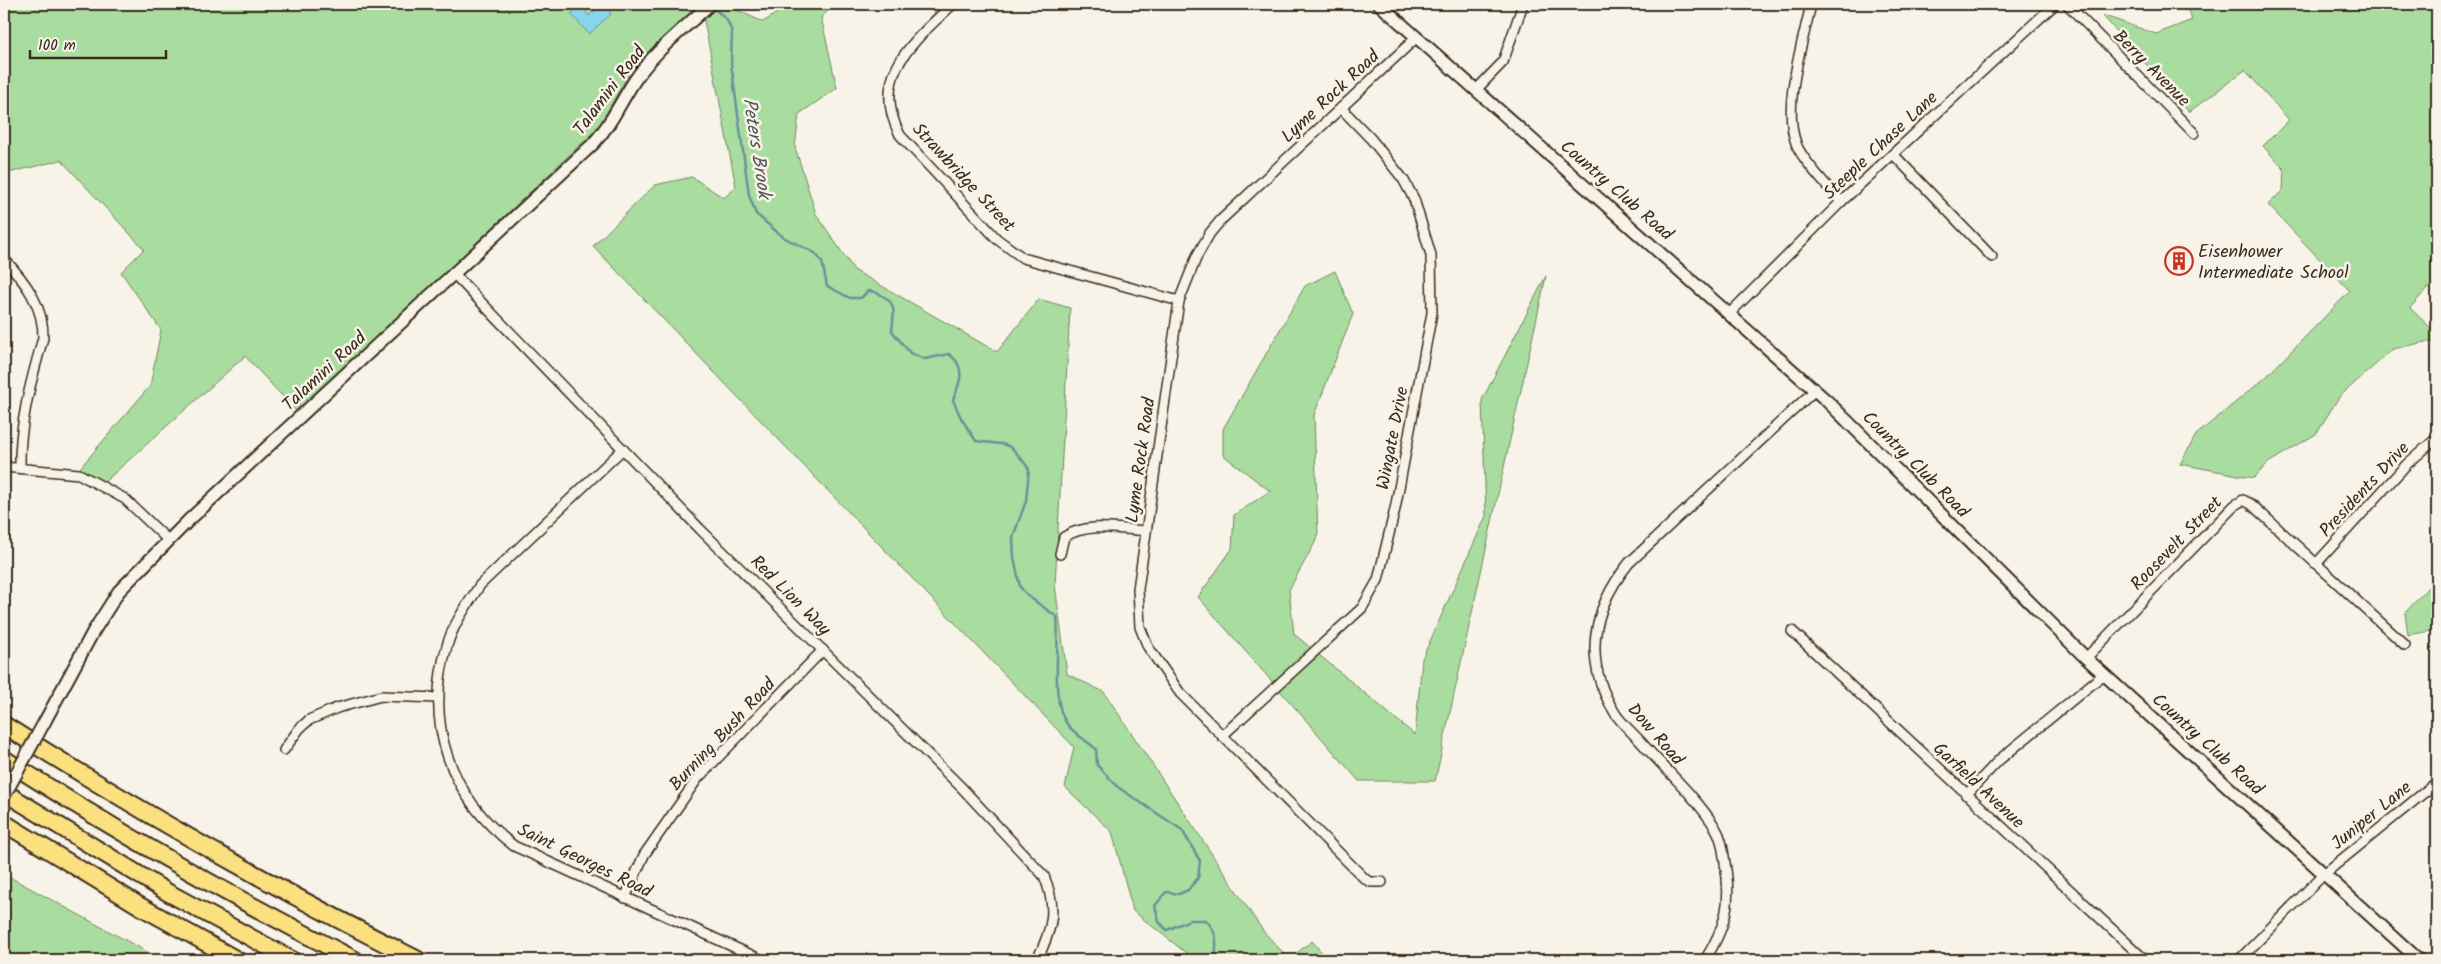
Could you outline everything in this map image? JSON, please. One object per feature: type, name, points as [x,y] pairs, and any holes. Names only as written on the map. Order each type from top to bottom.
[{"type":"highway","points":[[4,725],[98,784],[212,851],[276,887],[418,960]]},
{"type":"highway","points":[[4,759],[94,815],[252,907],[355,960]]},
{"type":"highway","points":[[4,792],[166,892],[292,960]]},
{"type":"highway","points":[[4,823],[140,906],[237,960]]},
{"type":"street","name":"Talamini Road","points":[[4,796],[93,632],[119,591],[168,540],[593,144],[615,117],[634,80],[647,63],[710,4]]},
{"type":"street","name":"Strawbridge Street","points":[[953,4],[919,37],[897,64],[890,92],[894,123],[900,135],[997,239],[1023,258],[1179,301]]},
{"type":"street","name":"Country Club Road","points":[[1379,4],[1815,390],[2086,658],[2419,960]]},
{"type":"street","points":[[1476,90],[1503,62],[1523,4]]},
{"type":"street","points":[[1811,4],[1792,99],[1792,129],[1799,149],[1841,202]]},
{"type":"street","name":"Steeple Chase Lane","points":[[1730,313],[1841,202],[2055,4]]},
{"type":"street","name":"Berry Avenue","points":[[2067,4],[2194,133]]},
{"type":"street","name":"Lyme Rock Road","points":[[1382,882],[1371,882],[1365,879],[1180,693],[1148,648],[1140,627],[1138,589],[1179,301],[1197,256],[1210,233],[1417,37]]},
{"type":"street","name":"Wingate Drive","points":[[1222,736],[1362,608],[1378,580],[1395,509],[1432,313],[1431,255],[1414,199],[1403,179],[1383,153],[1341,108]]},
{"type":"street","points":[[1893,154],[1992,257]]},
{"type":"street","points":[[4,259],[19,274],[30,290],[40,312],[43,327],[43,338],[25,405],[19,444],[20,468]]},
{"type":"street","name":"Red Lion Way","points":[[453,273],[700,529],[961,787],[1044,876],[1051,893],[1051,928],[1036,960]]},
{"type":"street","name":"Dow Road","points":[[1705,960],[1722,930],[1727,906],[1728,882],[1722,842],[1715,827],[1615,713],[1597,673],[1594,657],[1597,624],[1613,583],[1629,562],[1815,390]]},
{"type":"street","name":"Presidents Drive","points":[[2316,564],[2407,464],[2437,438]]},
{"type":"street","name":"Saint Georges Road","points":[[623,449],[480,585],[465,608],[447,644],[440,677],[439,698],[443,746],[448,764],[462,790],[484,820],[514,846],[762,960]]},
{"type":"street","points":[[4,467],[79,474],[110,489],[125,499],[168,540]]},
{"type":"street","name":"Roosevelt Street","points":[[2086,658],[2235,505],[2243,500],[2251,504],[2316,564]]},
{"type":"street","points":[[1060,554],[1064,537],[1076,530],[1099,528],[1146,531]]},
{"type":"street","points":[[2316,564],[2405,645]]},
{"type":"street","name":"Garfield Avenue","points":[[1792,632],[2145,960]]},
{"type":"street","name":"Burning Bush Road","points":[[625,898],[644,855],[698,778],[823,650]]},
{"type":"street","points":[[1966,795],[1999,760],[2104,674]]},
{"type":"street","points":[[284,750],[299,729],[309,720],[337,708],[381,696],[439,698]]},
{"type":"street","name":"Juniper Lane","points":[[2239,960],[2324,874],[2437,782]]},
{"type":"green space","points":[[4,4],[724,4],[763,22],[791,4],[836,4],[821,17],[837,88],[799,114],[795,147],[816,214],[854,270],[997,352],[1039,299],[1070,308],[1055,585],[1067,674],[1104,692],[1263,931],[1289,959],[1312,941],[1328,960],[1195,960],[1133,911],[1112,832],[1065,787],[1074,747],[593,246],[655,185],[692,177],[724,198],[736,187],[702,10],[631,70],[598,128],[297,412],[245,356],[100,486],[74,475],[150,386],[161,330],[121,272],[144,249],[61,160],[4,174]]},
{"type":"green space","points":[[2185,4],[2437,4],[2437,284],[2428,288],[2410,308],[2437,334],[2437,342],[2425,342],[2393,349],[2339,397],[2316,434],[2268,463],[2254,478],[2180,464],[2196,435],[2265,378],[2350,291],[2268,205],[2283,190],[2284,169],[2263,146],[2289,120],[2245,70],[2189,112],[2102,15],[2156,34],[2192,20]]},
{"type":"green space","points":[[1335,271],[1353,314],[1314,415],[1318,537],[1289,590],[1294,634],[1415,735],[1422,659],[1486,516],[1482,400],[1546,276],[1435,781],[1359,781],[1198,597],[1232,549],[1234,515],[1270,491],[1223,455],[1223,429],[1305,286]]},
{"type":"green space","points":[[2437,581],[2437,630],[2408,635],[2405,613],[2429,586]]},
{"type":"green space","points":[[4,874],[162,960],[4,960]]},
{"type":"water","points":[[601,4],[605,4],[611,14],[589,34],[571,14],[580,5],[589,16]]},
{"type":"waterway","name":"Peters Brook","points":[[715,9],[727,20],[732,32],[731,63],[749,195],[756,214],[783,237],[815,253],[822,262],[827,286],[850,298],[861,298],[868,291],[872,291],[888,299],[894,311],[892,331],[910,353],[925,359],[949,354],[955,359],[960,370],[960,381],[953,400],[961,418],[976,441],[1002,444],[1012,448],[1029,469],[1026,501],[1013,537],[1014,557],[1020,587],[1028,596],[1057,617],[1057,688],[1062,714],[1067,724],[1076,734],[1096,749],[1097,765],[1119,788],[1182,830],[1200,861],[1198,878],[1188,890],[1179,894],[1166,892],[1155,906],[1159,922],[1167,930],[1190,920],[1206,920],[1215,934],[1215,960]]},
{"type":"place","name":"Eisenhower Intermediate School","points":[[2179,261]]}]
